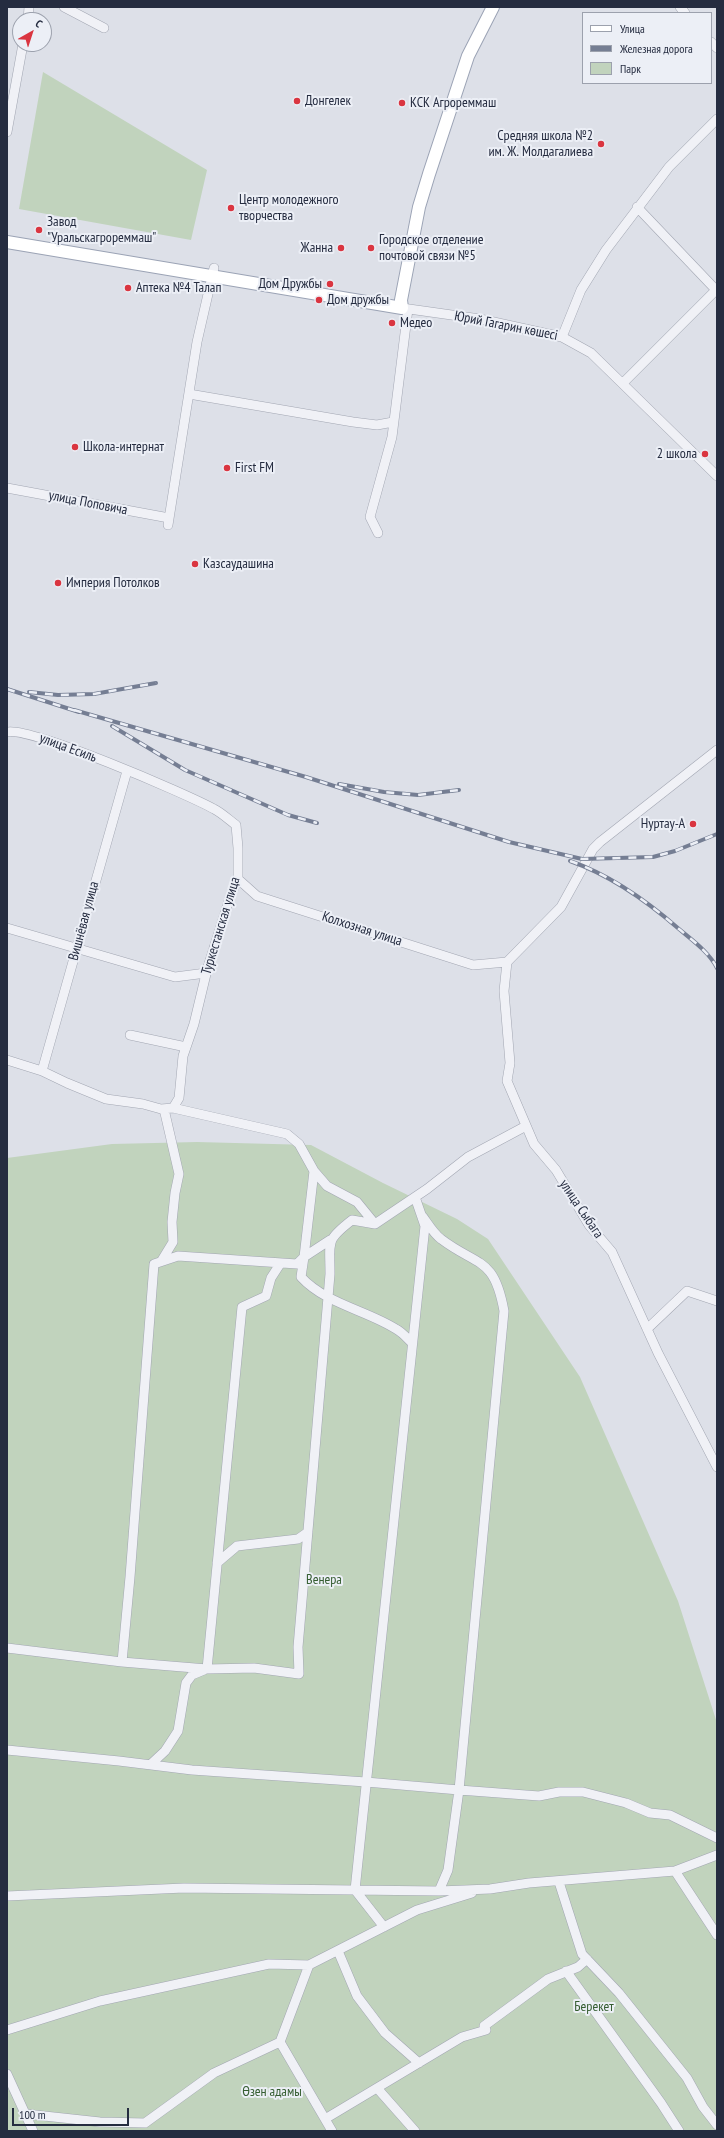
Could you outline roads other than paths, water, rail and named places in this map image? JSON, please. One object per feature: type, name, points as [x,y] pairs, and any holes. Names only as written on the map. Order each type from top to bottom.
[{"type":"main road","points":[[404,306],[419,207],[468,56],[493,7]]},
{"type":"main road","name":"Юрий Гагарин көшесі","points":[[7,234],[404,306]]},
{"type":"main road","name":"Юрий Гагарин көшесі","points":[[7,242],[213,272]]},
{"type":"street","points":[[64,7],[104,28]]},
{"type":"street","points":[[7,132],[22,52]]},
{"type":"street","points":[[562,337],[581,290],[606,250],[668,167],[717,119]]},
{"type":"street","points":[[623,384],[717,290],[637,207]]},
{"type":"street","points":[[213,272],[197,342],[189,394],[353,422],[377,425],[393,422]]},
{"type":"street","points":[[378,533],[370,517],[385,464],[393,422],[404,306]]},
{"type":"street","name":"Юрий Гагарин көшесі","points":[[404,306],[480,319],[562,337],[591,353],[717,476]]},
{"type":"street","name":"улица Поповича","points":[[7,488],[168,522],[189,394]]},
{"type":"street","name":"улица Есиль","points":[[7,732],[20,731],[37,736],[127,770]]},
{"type":"street","points":[[507,962],[561,907],[594,849],[600,842],[717,750]]},
{"type":"street","name":"Туркестанская улица","points":[[127,770],[215,809],[236,825],[238,879],[231,894],[206,972],[183,1056],[179,1098],[168,1108]]},
{"type":"street","name":"Вишнёвая улица","points":[[42,1071],[127,770]]},
{"type":"street","name":"Колхозная улица","points":[[238,879],[257,896],[473,964],[507,962]]},
{"type":"street","points":[[7,928],[174,977],[206,972]]},
{"type":"street","name":"улица Сыбага","points":[[507,962],[504,990],[510,1063],[507,1082],[534,1144],[556,1170],[589,1225],[612,1252],[647,1329],[717,1467]]},
{"type":"street","points":[[130,1035],[186,1047]]},
{"type":"street","points":[[7,1060],[42,1071],[106,1099],[168,1108],[287,1134],[299,1144],[314,1171],[327,1186],[357,1202],[375,1224]]},
{"type":"street","points":[[162,1260],[173,1242],[172,1222],[179,1174],[168,1108]]},
{"type":"street","points":[[122,1662],[154,1264],[162,1260],[178,1256],[297,1264],[304,1257],[330,1240],[336,1232],[352,1220],[375,1224],[415,1197],[468,1157],[526,1126]]},
{"type":"street","points":[[314,1171],[301,1277],[310,1287],[328,1297],[397,1329],[412,1343]]},
{"type":"street","points":[[384,1927],[355,1890],[424,1226],[415,1197]]},
{"type":"street","points":[[421,1215],[440,1238],[486,1266],[496,1280],[504,1310],[458,1790],[448,1870],[439,1891]]},
{"type":"street","points":[[7,1648],[122,1662],[208,1669],[254,1668],[299,1674],[298,1647],[328,1297],[330,1240]]},
{"type":"street","points":[[208,1669],[242,1307],[266,1296],[271,1278],[280,1264]]},
{"type":"street","points":[[647,1329],[687,1291],[717,1301]]},
{"type":"street","points":[[217,1563],[237,1546],[298,1539],[308,1532]]},
{"type":"street","points":[[150,1765],[165,1751],[178,1730],[186,1683],[192,1675],[208,1669]]},
{"type":"street","points":[[7,1750],[192,1770],[538,1796],[559,1792],[583,1792],[626,1803],[650,1813],[670,1815],[717,1838]]},
{"type":"street","points":[[7,1896],[184,1888],[439,1891],[484,1889],[675,1871],[717,1856]]},
{"type":"street","points":[[675,1871],[717,1935]]},
{"type":"street","points":[[559,1882],[582,1954],[619,1993],[688,2078],[703,2107],[717,2125]]},
{"type":"street","points":[[7,2030],[100,2001],[269,1964],[309,1965],[417,1910],[484,1889]]},
{"type":"street","points":[[338,1951],[357,1996],[386,2033],[419,2063]]},
{"type":"street","points":[[325,2119],[462,2037],[485,2028],[548,1979],[578,1967],[587,1959]]},
{"type":"street","points":[[26,2114],[100,2122],[145,2123],[214,2073],[280,2042],[309,1965]]},
{"type":"street","points":[[566,1971],[661,2103],[679,2131]]},
{"type":"street","points":[[280,2042],[332,2131]]},
{"type":"street","points":[[7,2074],[33,2131]]},
{"type":"street","points":[[377,2088],[415,2131]]},
{"type":"railway","points":[[29,692],[58,695],[94,694],[156,683]]},
{"type":"railway","points":[[7,689],[79,712]]},
{"type":"railway","points":[[74,710],[306,777],[509,842],[582,859],[653,857],[675,851],[717,834]]},
{"type":"railway","points":[[112,726],[185,770],[288,815],[317,823]]},
{"type":"railway","points":[[339,784],[384,792],[418,795],[459,790]]},
{"type":"railway","points":[[570,861],[614,881],[641,899],[700,947],[710,957],[717,968]]},
{"type":"place","name":"Донгелек","points":[[297,101]]},
{"type":"place","name":"КСК Агрореммаш","points":[[402,103]]},
{"type":"place","name":"Средняя школа №2 им. Ж. Молдагалиева","points":[[601,144]]},
{"type":"place","name":"Центр молодежного творчества","points":[[231,208]]},
{"type":"place","name":"Завод \"Уральскагрореммаш\"","points":[[39,230]]},
{"type":"place","name":"Жанна","points":[[341,248]]},
{"type":"place","name":"Городское отделение почтовой связи №5","points":[[371,248]]},
{"type":"place","name":"Дом Дружбы","points":[[330,284]]},
{"type":"place","name":"Аптека №4 Талап","points":[[128,288]]},
{"type":"place","name":"Дом дружбы","points":[[319,300]]},
{"type":"place","name":"Медео","points":[[392,323]]},
{"type":"place","name":"Школа-интернат","points":[[75,447]]},
{"type":"place","name":"2 школа","points":[[705,454]]},
{"type":"place","name":"First FM","points":[[227,468]]},
{"type":"place","name":"Казсаудашина","points":[[195,564]]},
{"type":"place","name":"Империя Потолков","points":[[58,583]]},
{"type":"place","name":"Нуртау-А","points":[[693,824]]},
{"type":"park label","name":"Венера","points":[[324,1580]]},
{"type":"park label","name":"Берекет","points":[[594,2007]]},
{"type":"park label","name":"Өзен адамы","points":[[272,2092]]}]
